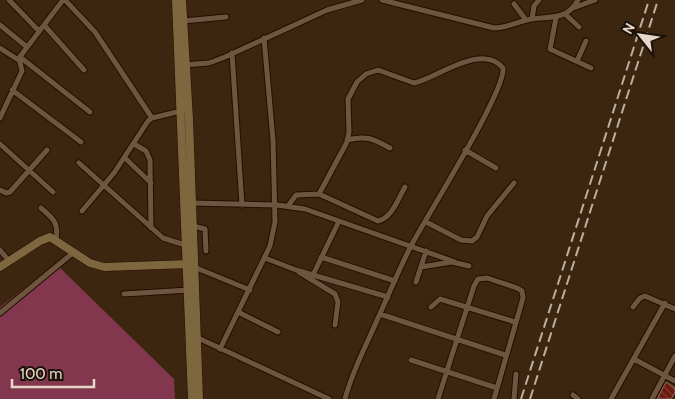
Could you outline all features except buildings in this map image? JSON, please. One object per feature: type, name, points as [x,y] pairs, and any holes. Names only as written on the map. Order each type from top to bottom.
[{"type":"street","points":[[9,0],[39,31]]},
{"type":"street","points":[[1,114],[22,72],[20,59],[27,47],[64,0],[95,32],[152,118]]},
{"type":"street","points":[[179,0],[183,21],[181,112],[185,245],[191,265]]},
{"type":"street","points":[[179,0],[193,226],[191,265],[192,399]]},
{"type":"street","points":[[182,65],[209,62],[327,10],[360,0]]},
{"type":"street","points":[[382,0],[397,1],[494,28],[503,28],[529,19],[556,18],[565,14],[578,0]]},
{"type":"street","points":[[529,19],[534,6],[539,0]]},
{"type":"street","points":[[572,8],[595,0]]},
{"type":"street","points":[[514,4],[529,19]]},
{"type":"street","points":[[565,14],[579,27]]},
{"type":"street","points":[[183,21],[226,17]]},
{"type":"street","points":[[556,18],[550,48],[591,68]]},
{"type":"street","points":[[0,25],[27,47]]},
{"type":"street","points":[[44,25],[84,70]]},
{"type":"street","points":[[220,349],[250,290],[272,238],[277,205],[264,38]]},
{"type":"street","points":[[577,61],[586,41]]},
{"type":"street","points":[[0,48],[20,59],[90,112]]},
{"type":"street","points":[[232,53],[242,205]]},
{"type":"street","points":[[319,194],[347,140],[349,132],[348,98],[357,82],[366,74],[378,70],[414,83],[460,62],[483,59],[492,60],[499,64],[504,73],[493,98],[466,150],[411,246],[380,314],[345,399]]},
{"type":"street","points":[[12,90],[81,142]]},
{"type":"street","points":[[82,211],[125,158],[152,118],[181,112]]},
{"type":"street","points":[[347,140],[362,136],[368,137],[390,148]]},
{"type":"street","points":[[0,144],[53,192]]},
{"type":"street","points":[[134,144],[149,155],[152,228]]},
{"type":"street","points":[[0,190],[6,193],[10,192],[47,150]]},
{"type":"street","points":[[466,150],[496,168]]},
{"type":"street","points":[[125,158],[151,184]]},
{"type":"street","points":[[79,163],[163,238],[185,245]]},
{"type":"street","points":[[426,222],[461,240],[472,241],[477,237],[487,216],[514,183]]},
{"type":"street","points":[[288,206],[296,195],[319,194],[378,220],[382,220],[391,212],[405,188]]},
{"type":"street","points":[[192,203],[277,205],[313,211],[469,266]]},
{"type":"street","points":[[41,208],[54,220],[58,230],[56,240]]},
{"type":"street","points":[[313,275],[339,220]]},
{"type":"street","points":[[193,226],[205,229],[206,251]]},
{"type":"street","points":[[0,267],[40,241],[50,237],[90,263],[104,266],[191,265],[250,290]]},
{"type":"street","points":[[0,250],[9,261]]},
{"type":"street","points":[[416,282],[426,251]]},
{"type":"street","points":[[0,313],[74,252]]},
{"type":"street","points":[[321,257],[395,280]]},
{"type":"street","points":[[264,258],[296,270],[388,297]]},
{"type":"street","points":[[421,268],[455,262]]},
{"type":"street","points":[[296,270],[336,294],[338,302],[335,325]]},
{"type":"street","points":[[438,399],[478,279],[483,278],[495,280],[522,291],[523,298],[505,355],[494,399]]},
{"type":"street","points":[[124,294],[191,290]]},
{"type":"street","points":[[633,307],[640,298],[645,296],[665,303],[675,309]]},
{"type":"street","points":[[431,307],[440,299],[515,322]]},
{"type":"street","points":[[611,399],[665,303]]},
{"type":"street","points":[[238,312],[278,332]]},
{"type":"street","points":[[380,314],[505,355]]},
{"type":"street","points":[[192,336],[329,399]]},
{"type":"street","points":[[192,336],[199,399]]},
{"type":"street","points":[[652,399],[675,356]]},
{"type":"street","points":[[634,359],[675,381]]},
{"type":"street","points":[[411,360],[497,388]]},
{"type":"street","points":[[514,399],[516,374]]},
{"type":"street","points":[[573,395],[578,399]]},
{"type":"shaded area","points":[[56,264],[174,379],[175,399],[0,399],[0,307]]},
{"type":"railway","points":[[521,399],[649,0]]},
{"type":"railway","points":[[530,399],[658,0]]}]
